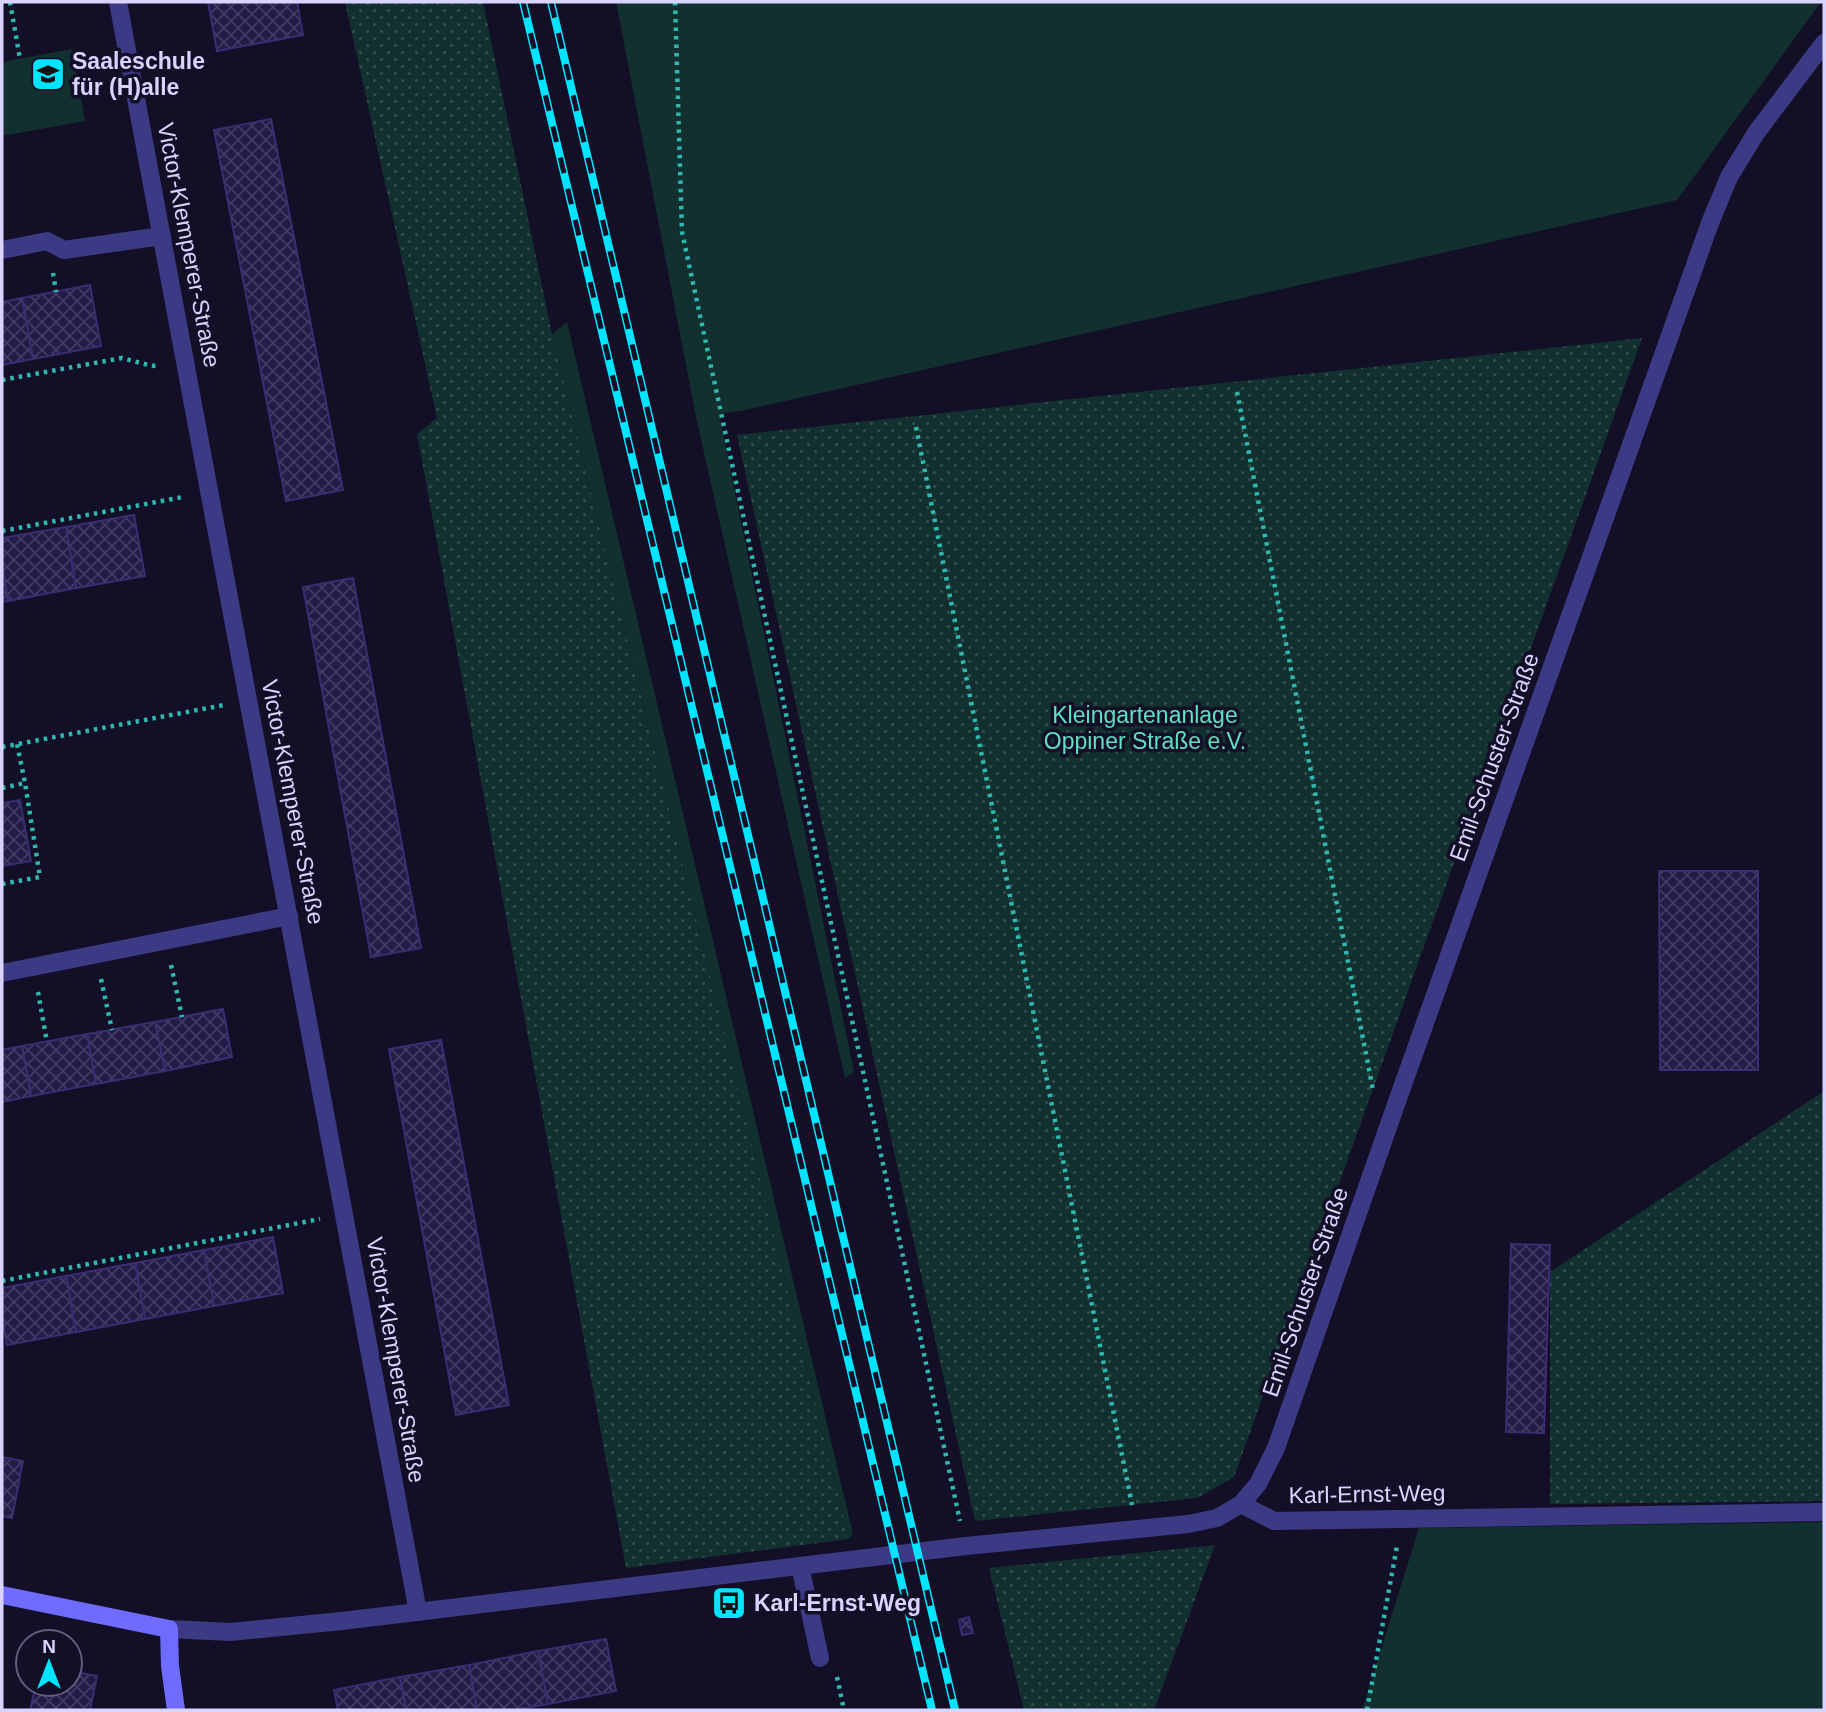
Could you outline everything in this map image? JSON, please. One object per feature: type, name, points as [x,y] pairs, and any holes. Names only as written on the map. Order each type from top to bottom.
[{"type":"street","name":"Victor-Klemperer-Straße","points":[[118,2],[418,1612]]},
{"type":"street","name":"Emil-Schuster-Straße","points":[[1241,1504],[1258,1484],[1276,1448],[1710,223],[1729,177],[1756,133],[1824,43]]},
{"type":"street","points":[[2,250],[47,242],[64,250],[162,236]]},
{"type":"street","points":[[2,973],[289,916]]},
{"type":"street","points":[[2,1595],[169,1629],[230,1632],[966,1546],[1136,1530],[1217,1518],[1241,1504]]},
{"type":"street","name":"Karl-Ernst-Weg","points":[[1241,1504],[1274,1521],[1824,1511]]},
{"type":"street","points":[[800,1566],[820,1658]]},
{"type":"street","points":[[169,1629],[170,1666],[176,1710]]},
{"type":"path","points":[[10,2],[20,59]]},
{"type":"path","points":[[675,2],[682,232],[966,1546]]},
{"type":"path","points":[[2,380],[122,358],[152,366],[186,360]]},
{"type":"path","points":[[1237,392],[1373,1089],[1394,1110]]},
{"type":"path","points":[[916,427],[1136,1530]]},
{"type":"path","points":[[2,531],[210,492]]},
{"type":"path","points":[[2,747],[248,700]]},
{"type":"path","points":[[2,884],[40,877],[17,744]]},
{"type":"path","points":[[2,788],[25,783]]},
{"type":"path","points":[[166,940],[182,1017]]},
{"type":"path","points":[[39,997],[47,1042]]},
{"type":"path","points":[[107,1004],[112,1030]]},
{"type":"path","points":[[2,1281],[345,1215]]},
{"type":"path","points":[[1367,1710],[1403,1517]]},
{"type":"green space","points":[[345,2],[483,2],[552,334],[849,1539],[626,1568],[417,434],[437,418]]},
{"type":"green space","points":[[616,2],[1821,2],[1677,200],[719,414],[854,1072],[845,1078],[696,417]]},
{"type":"green space","points":[[72,49],[85,121],[2,136],[2,62]]},
{"type":"green space","points":[[567,322],[853,1534],[849,1539],[552,334]]},
{"type":"green space","name":"Kleingartenanlage Oppiner Straße e.V.","points":[[1642,338],[1234,1477],[1197,1498],[975,1521],[737,435]]},
{"type":"green space","points":[[1824,1091],[1824,1501],[1550,1504],[1550,1272]]},
{"type":"green space","points":[[1824,1522],[1824,1710],[1362,1710],[1419,1528]]},
{"type":"green space","points":[[1215,1545],[1154,1710],[1024,1710],[989,1568]]},
{"type":"building","points":[[208,2],[297,2],[303,35],[217,51]]},
{"type":"building","points":[[271,119],[343,490],[286,501],[214,130]]},
{"type":"building","points":[[90,285],[101,346],[33,359],[22,298]]},
{"type":"building","points":[[22,298],[33,359],[2,365],[2,302]]},
{"type":"building","points":[[134,515],[145,576],[76,588],[66,527]]},
{"type":"building","points":[[66,527],[76,588],[8,601],[2,566],[2,538]]},
{"type":"building","points":[[2,566],[8,601],[2,602]]},
{"type":"building","points":[[353,578],[421,948],[371,957],[303,587]]},
{"type":"building","points":[[20,800],[31,861],[2,866],[2,803]]},
{"type":"building","points":[[1659,871],[1758,871],[1758,1070],[1660,1070]]},
{"type":"building","points":[[223,1009],[232,1057],[165,1071],[155,1022]]},
{"type":"building","points":[[155,1022],[165,1071],[96,1084],[87,1034]]},
{"type":"building","points":[[87,1034],[96,1084],[31,1096],[22,1046]]},
{"type":"building","points":[[441,1040],[509,1405],[456,1415],[389,1049]]},
{"type":"building","points":[[22,1046],[31,1096],[2,1102],[2,1050]]},
{"type":"building","points":[[273,1237],[283,1293],[214,1306],[204,1250]]},
{"type":"building","points":[[1511,1244],[1550,1245],[1544,1433],[1506,1432]]},
{"type":"building","points":[[204,1250],[214,1306],[145,1319],[135,1263]]},
{"type":"building","points":[[135,1263],[145,1319],[76,1332],[66,1276]]},
{"type":"building","points":[[66,1276],[76,1332],[7,1345],[2,1318],[2,1288]]},
{"type":"building","points":[[2,1457],[23,1461],[12,1518],[2,1516]]},
{"type":"building","points":[[969,1617],[973,1633],[962,1635],[959,1620]]},
{"type":"building","points":[[606,1639],[616,1691],[548,1704],[538,1651]]},
{"type":"building","points":[[538,1651],[548,1704],[515,1710],[477,1710],[469,1665]]},
{"type":"building","points":[[469,1665],[477,1710],[406,1710],[400,1677]]},
{"type":"building","points":[[84,1674],[97,1676],[90,1710],[30,1710],[33,1698],[84,1698]]},
{"type":"building","points":[[400,1677],[406,1710],[338,1710],[334,1690]]},
{"type":"railway","points":[[523,2],[932,1710]]},
{"type":"railway","points":[[551,2],[955,1710]]},
{"type":"place","name":"Saaleschule für (H)alle","points":[[48,74]]},
{"type":"place","name":"Karl-Ernst-Weg","points":[[729,1603]]}]
